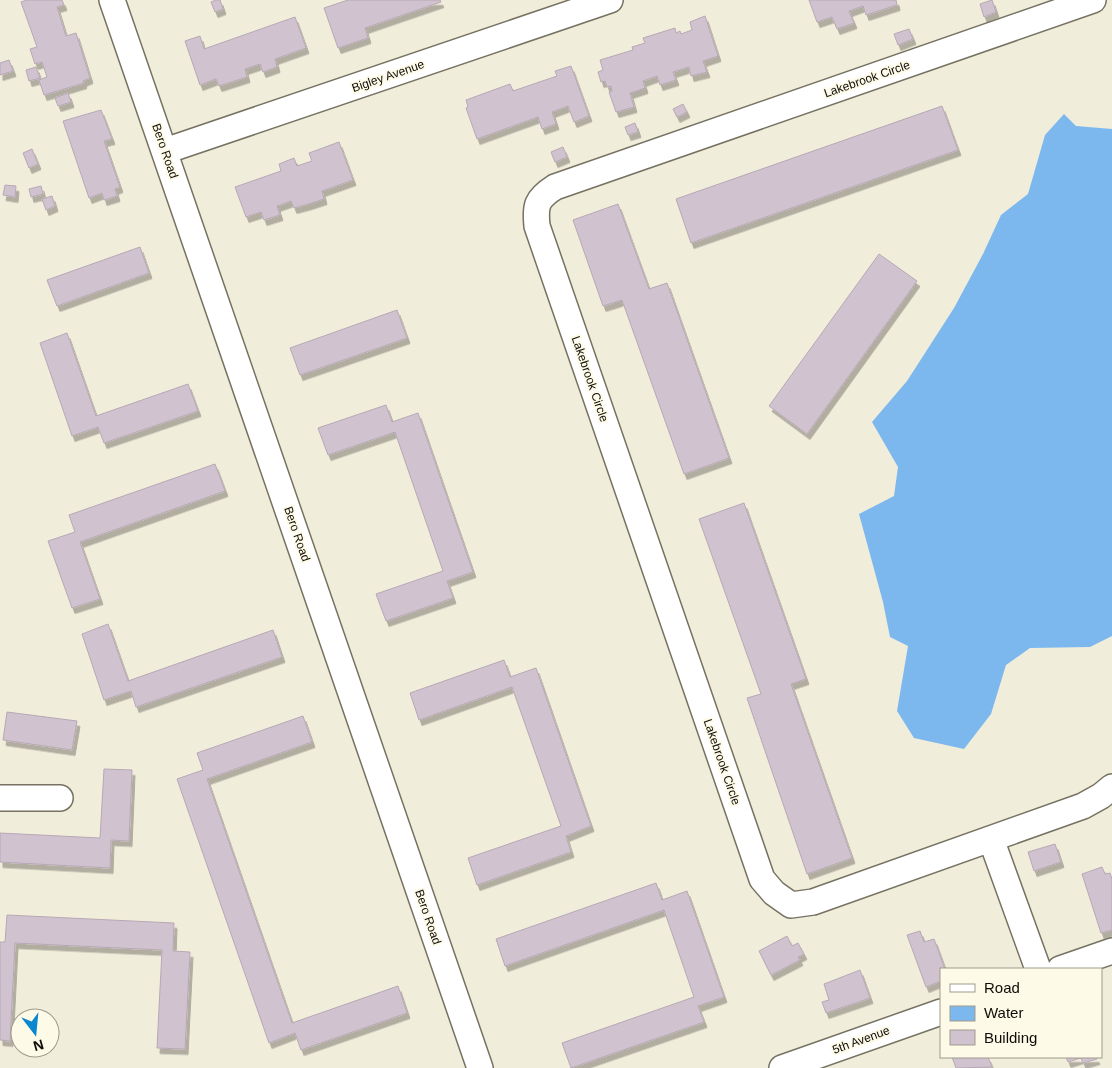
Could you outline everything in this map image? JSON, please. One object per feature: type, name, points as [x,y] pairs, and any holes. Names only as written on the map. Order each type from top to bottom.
[{"type":"street","name":"Bero Road","points":[[112,0],[480,1068]]},
{"type":"street","name":"Bigley Avenue","points":[[165,151],[610,0]]},
{"type":"street","name":"Lakebrook Circle","points":[[1093,0],[555,187],[546,193],[536,209],[537,226],[540,236],[762,879],[774,893],[792,905],[813,902],[1083,806],[1112,787]]},
{"type":"street","points":[[0,798],[60,798]]},
{"type":"street","points":[[992,839],[1038,968]]},
{"type":"street","points":[[1063,968],[1112,950]]},
{"type":"street","name":"5th Avenue","points":[[798,1066],[940,1012]]},
{"type":"water","points":[[1064,114],[1076,126],[1112,129],[1112,636],[1090,647],[1030,648],[1006,665],[991,714],[964,749],[914,738],[897,711],[908,646],[890,637],[883,602],[859,514],[894,496],[898,467],[872,422],[907,381],[954,308],[983,254],[1001,215],[1028,194],[1045,135]]},
{"type":"building","points":[[27,0],[62,0],[64,5],[57,7],[66,36],[76,33],[90,78],[83,81],[84,83],[44,95],[39,80],[47,77],[42,62],[35,64],[30,49],[37,47],[21,2]]},
{"type":"building","points":[[220,0],[223,9],[215,12],[211,2]]},
{"type":"building","points":[[348,0],[440,0],[441,2],[365,28],[368,38],[338,48],[324,8]]},
{"type":"building","points":[[809,0],[896,0],[897,5],[866,15],[863,6],[849,11],[854,23],[837,29],[832,17],[817,22]]},
{"type":"building","points":[[992,0],[996,12],[984,17],[980,4]]},
{"type":"building","points":[[705,16],[718,56],[703,61],[707,72],[691,76],[689,67],[673,72],[676,80],[660,85],[657,76],[643,81],[645,88],[630,93],[634,107],[616,112],[609,92],[612,91],[611,86],[607,87],[605,81],[601,82],[598,72],[603,70],[600,60],[633,50],[632,47],[645,43],[643,38],[675,28],[676,33],[680,31],[681,34],[692,30],[690,22]]},
{"type":"building","points":[[295,17],[306,48],[275,59],[277,67],[263,72],[260,64],[245,69],[247,77],[219,86],[216,79],[200,85],[185,41],[200,36],[204,49]]},
{"type":"building","points":[[909,29],[913,39],[898,45],[894,34]]},
{"type":"building","points":[[9,60],[13,71],[0,75],[0,63]]},
{"type":"building","points":[[571,66],[589,116],[574,122],[568,106],[552,112],[556,124],[542,129],[538,117],[477,139],[466,108],[468,107],[466,100],[510,84],[513,91],[557,76],[555,71]]},
{"type":"building","points":[[36,67],[40,78],[29,81],[26,70]]},
{"type":"building","points":[[68,93],[71,102],[58,106],[55,98]]},
{"type":"building","points":[[683,104],[687,112],[677,117],[673,109]]},
{"type":"building","points":[[942,106],[958,150],[691,243],[676,199]]},
{"type":"building","points":[[101,110],[112,139],[104,141],[120,187],[115,189],[117,196],[104,200],[102,193],[89,198],[63,121]]},
{"type":"building","points":[[635,123],[638,132],[628,135],[625,127]]},
{"type":"building","points":[[339,142],[353,180],[322,191],[324,199],[294,208],[291,201],[277,206],[280,215],[264,220],[261,212],[246,217],[235,187],[281,171],[279,164],[294,158],[297,166],[312,161],[309,153]]},
{"type":"building","points":[[563,147],[567,157],[555,162],[551,152]]},
{"type":"building","points":[[32,149],[38,164],[29,168],[23,153]]},
{"type":"building","points":[[5,185],[16,186],[15,197],[3,195]]},
{"type":"building","points":[[41,186],[43,194],[31,197],[29,189]]},
{"type":"building","points":[[52,196],[55,206],[46,210],[42,199]]},
{"type":"building","points":[[618,204],[649,289],[667,283],[729,458],[684,474],[622,300],[603,306],[573,220]]},
{"type":"building","points":[[140,247],[149,273],[57,306],[47,280]]},
{"type":"building","points":[[879,254],[917,281],[807,434],[769,406]]},
{"type":"building","points":[[397,310],[407,338],[300,375],[290,348]]},
{"type":"building","points":[[67,333],[96,416],[188,384],[198,411],[104,443],[98,427],[72,436],[40,343]]},
{"type":"building","points":[[386,405],[392,422],[418,413],[473,572],[447,581],[453,598],[386,621],[376,594],[443,571],[395,432],[328,455],[318,428]]},
{"type":"building","points":[[215,464],[225,491],[80,542],[100,599],[72,608],[48,541],[75,532],[69,515]]},
{"type":"building","points":[[744,503],[806,679],[791,684],[852,858],[807,874],[747,698],[761,694],[699,519]]},
{"type":"building","points":[[108,624],[128,681],[273,630],[282,657],[136,707],[131,691],[104,700],[82,634]]},
{"type":"building","points":[[504,660],[510,677],[536,668],[591,826],[566,836],[571,852],[477,885],[468,858],[561,826],[512,687],[419,720],[410,693]]},
{"type":"building","points":[[7,712],[77,721],[72,750],[3,740]]},
{"type":"building","points":[[303,716],[312,742],[207,779],[292,1023],[398,986],[407,1013],[301,1050],[295,1033],[269,1043],[177,779],[203,770],[197,753]]},
{"type":"building","points":[[104,769],[132,770],[129,841],[111,840],[110,868],[0,862],[0,833],[100,838]]},
{"type":"building","points":[[1055,844],[1061,862],[1034,871],[1028,852]]},
{"type":"building","points":[[1102,867],[1105,874],[1110,873],[1112,879],[1112,930],[1101,933],[1082,874]]},
{"type":"building","points":[[656,883],[662,900],[687,891],[724,997],[698,1006],[704,1022],[571,1068],[562,1043],[694,997],[664,910],[505,966],[496,939]]},
{"type":"building","points":[[7,915],[174,923],[173,951],[190,952],[185,1049],[157,1048],[162,950],[15,943],[12,1008],[10,1008],[10,1041],[0,1040],[0,942],[5,942]]},
{"type":"building","points":[[920,931],[924,942],[934,939],[945,968],[940,968],[940,981],[926,987],[907,935]]},
{"type":"building","points":[[787,936],[792,946],[798,943],[804,954],[798,957],[800,960],[771,975],[759,951]]},
{"type":"building","points":[[860,970],[870,998],[826,1013],[822,1002],[829,1000],[824,984]]},
{"type":"building","points":[[952,1058],[988,1058],[992,1067],[956,1068]]},
{"type":"building","points":[[1066,1058],[1081,1058],[1068,1062]]},
{"type":"building","points":[[1081,1058],[1097,1059],[1083,1063]]}]
